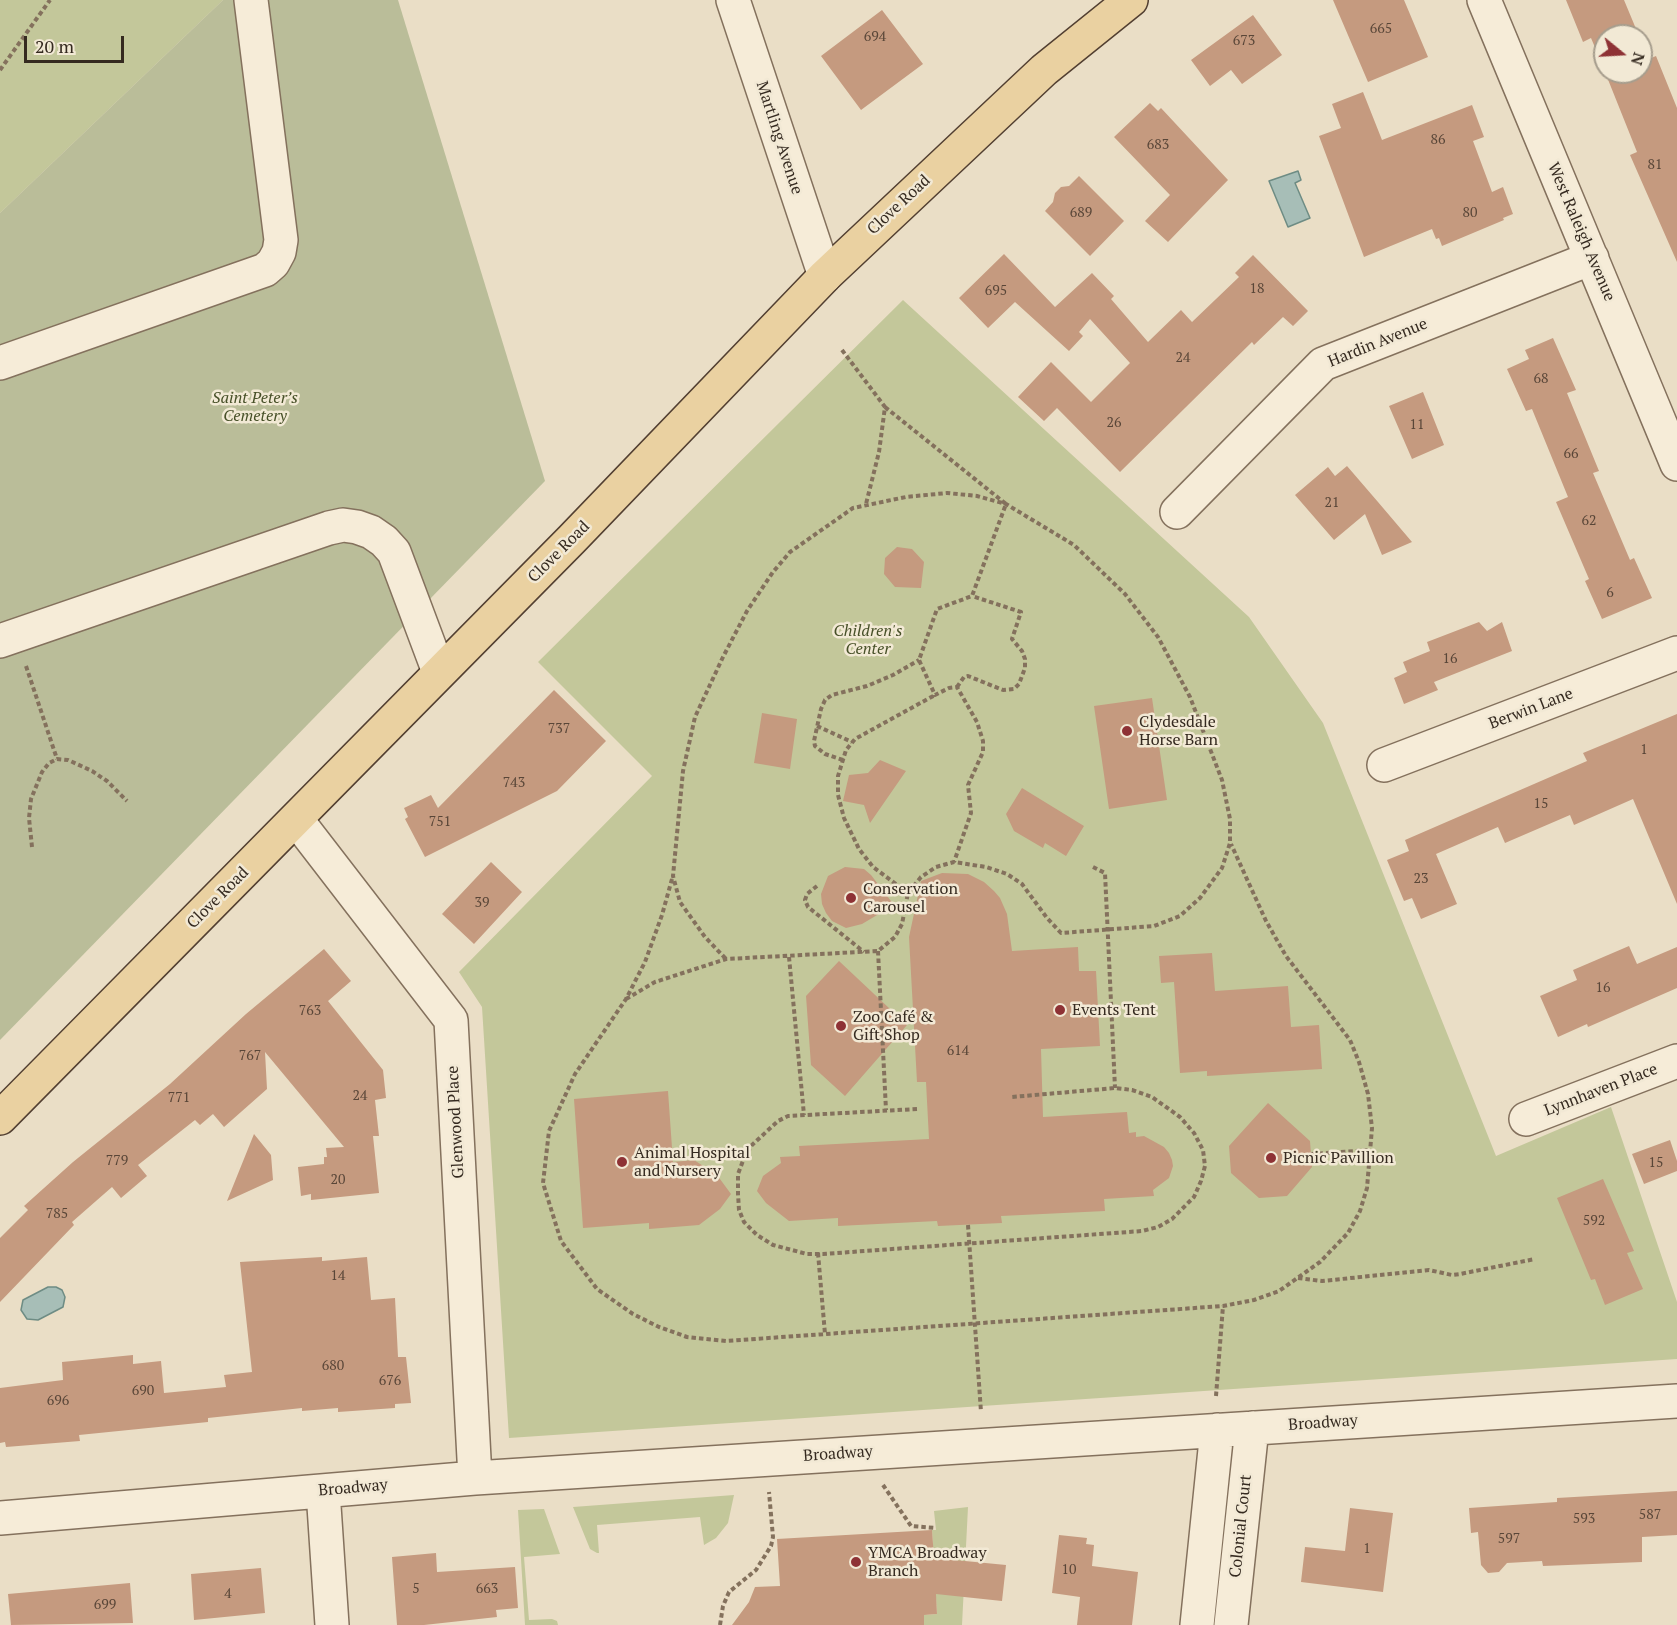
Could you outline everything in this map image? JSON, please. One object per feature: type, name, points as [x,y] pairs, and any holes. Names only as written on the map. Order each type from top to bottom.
[{"type":"main road","name":"Clove Road","points":[[0,1118],[572,539],[825,276],[1044,70],[1131,0]]},
{"type":"street","points":[[0,363],[265,270],[273,263],[279,252],[281,240],[251,0]]},
{"type":"street","name":"Martling Avenue","points":[[733,0],[825,276]]},
{"type":"street","name":"West Raleigh Avenue","points":[[1484,0],[1677,464]]},
{"type":"street","name":"Hardin Avenue","points":[[1177,512],[1323,364],[1592,258]]},
{"type":"street","points":[[8,638],[343,525],[371,532],[394,552],[439,672]]},
{"type":"street","name":"Berwin Lane","points":[[1384,765],[1677,653]]},
{"type":"street","name":"Glenwood Place","points":[[296,819],[451,1020],[475,1478]]},
{"type":"street","name":"Lynnhaven Place","points":[[1526,1119],[1677,1061]]},
{"type":"street","name":"Broadway","points":[[0,1518],[1216,1415],[1252,1428],[1677,1401]]},
{"type":"street","name":"Colonial Court","points":[[1197,1625],[1216,1415]]},
{"type":"street","name":"Colonial Court","points":[[1231,1625],[1252,1428]]},
{"type":"street","points":[[323,1491],[332,1625]]},
{"type":"path","points":[[0,70],[50,0]]},
{"type":"path","points":[[626,999],[655,982],[726,959],[878,951],[895,937],[902,924],[908,892],[936,867],[954,862],[986,867],[1007,874],[1022,884],[1061,933],[1154,926],[1180,916],[1200,898],[1222,868],[1230,843],[1230,819],[1222,780],[1190,697],[1158,637],[1125,594],[1074,545],[1006,504],[885,407],[842,350]]},
{"type":"path","points":[[866,504],[879,452],[885,407]]},
{"type":"path","points":[[1006,504],[977,496],[947,493],[866,504],[853,508],[790,552],[773,572],[747,611],[696,717],[683,771],[673,876],[654,937],[626,999],[575,1074],[549,1131],[543,1183],[561,1241],[597,1289],[633,1314],[687,1337],[726,1341],[1224,1306],[1254,1300],[1279,1291],[1320,1262],[1348,1233],[1360,1211],[1367,1188],[1372,1128],[1368,1094],[1350,1040],[1286,956],[1266,921],[1230,843]]},
{"type":"path","points":[[972,596],[1006,504]]},
{"type":"path","points":[[843,760],[825,754],[815,746],[817,726],[825,700],[832,695],[867,686],[893,675],[919,660],[937,609],[972,596],[1021,612],[1012,639],[1022,651],[1025,668],[1019,684],[1014,689],[1003,690],[968,676],[964,677],[957,687],[935,695],[855,739],[846,750],[843,760],[838,776],[838,795],[844,818],[855,842],[873,867],[908,892]]},
{"type":"path","points":[[8,638],[57,759]]},
{"type":"path","points":[[919,660],[935,695]]},
{"type":"path","points":[[954,862],[971,813],[968,785],[983,752],[983,741],[977,722],[957,687]]},
{"type":"path","points":[[817,726],[852,742]]},
{"type":"path","points":[[32,847],[29,818],[32,799],[42,772],[57,759],[68,760],[93,771],[127,801]]},
{"type":"path","points":[[1093,867],[1105,873],[1115,1088]]},
{"type":"path","points":[[673,876],[680,902],[705,937],[726,959]]},
{"type":"path","points":[[817,886],[807,894],[805,900],[807,907],[864,952]]},
{"type":"path","points":[[878,951],[886,1110]]},
{"type":"path","points":[[789,957],[804,1115]]},
{"type":"path","points":[[917,1109],[788,1116],[778,1120],[752,1145],[738,1174],[739,1210],[744,1222],[757,1235],[773,1245],[799,1252],[818,1253],[1143,1231],[1158,1227],[1172,1219],[1194,1197],[1205,1167],[1203,1150],[1180,1117],[1152,1098],[1132,1090],[1115,1088],[1012,1096]]},
{"type":"path","points":[[1311,1154],[1371,1150]]},
{"type":"path","points":[[968,1225],[981,1416]]},
{"type":"path","points":[[818,1253],[825,1334]]},
{"type":"path","points":[[1298,1278],[1322,1281],[1429,1270],[1452,1275],[1535,1259]]},
{"type":"path","points":[[1216,1415],[1224,1306]]},
{"type":"path","points":[[881,1481],[911,1526],[935,1528]]},
{"type":"path","points":[[720,1625],[723,1606],[729,1592],[756,1570],[771,1545],[773,1537],[769,1489]]},
{"type":"green space","points":[[0,0],[223,0],[0,213]]},
{"type":"green space","name":"Saint Peter’s Cemetery","points":[[223,0],[398,0],[545,481],[0,1040],[0,213]]},
{"type":"green space","name":"Children's Center","points":[[903,300],[1249,617],[1323,723],[1496,1156],[1611,1107],[1677,1302],[1677,1359],[509,1438],[482,1007],[459,972],[652,776],[538,662]]},
{"type":"green space","points":[[734,1495],[728,1523],[716,1538],[704,1545],[700,1517],[597,1525],[599,1553],[590,1549],[573,1507]]},
{"type":"green space","points":[[968,1507],[962,1625],[924,1625],[924,1615],[937,1614],[932,1530],[936,1530],[934,1511]]},
{"type":"green space","points":[[544,1509],[560,1554],[524,1557],[529,1620],[552,1619],[557,1621],[558,1625],[525,1625],[518,1510]]},
{"type":"water","points":[[1298,171],[1301,180],[1295,183],[1310,218],[1288,227],[1269,181]]},
{"type":"water","points":[[48,1287],[62,1290],[65,1297],[63,1307],[38,1320],[27,1319],[21,1310],[23,1300]]},
{"type":"building","points":[[1333,0],[1404,0],[1428,57],[1368,82]]},
{"type":"building","points":[[1566,0],[1624,0],[1634,24],[1593,24],[1593,43],[1591,38],[1583,42]]},
{"type":"building","points":[[882,10],[923,64],[861,110],[821,56]]},
{"type":"building","points":[[1253,15],[1282,55],[1242,84],[1231,70],[1210,86],[1191,60]]},
{"type":"building","points":[[1656,56],[1677,108],[1677,262],[1630,155],[1637,152],[1610,84],[1653,84],[1653,57]]},
{"type":"building","points":[[1363,92],[1382,140],[1472,105],[1484,137],[1473,141],[1492,192],[1503,187],[1513,214],[1442,246],[1432,229],[1364,257],[1319,136],[1341,128],[1332,104]]},
{"type":"building","points":[[1150,103],[1158,111],[1161,108],[1228,180],[1168,242],[1145,221],[1170,195],[1114,137]]},
{"type":"building","points":[[1079,176],[1124,221],[1090,256],[1045,211],[1053,202],[1055,193],[1061,187],[1069,186]]},
{"type":"building","points":[[1004,254],[1055,307],[1092,273],[1114,296],[1111,299],[1148,342],[1181,310],[1192,322],[1239,277],[1235,273],[1253,255],[1308,311],[1293,326],[1283,317],[1254,345],[1252,342],[1120,472],[1057,408],[1044,421],[1018,397],[1051,362],[1091,402],[1130,363],[1090,319],[1079,332],[1083,336],[1069,351],[1015,302],[988,328],[959,298]]},
{"type":"building","points":[[1553,338],[1576,390],[1567,393],[1599,471],[1593,473],[1630,560],[1634,558],[1652,598],[1602,619],[1585,581],[1589,579],[1556,502],[1568,497],[1532,409],[1526,411],[1507,369],[1529,359],[1525,350]]},
{"type":"building","points":[[1423,392],[1444,445],[1412,459],[1389,406]]},
{"type":"building","points":[[1347,466],[1412,542],[1382,555],[1365,514],[1334,540],[1295,495],[1328,467],[1335,476]]},
{"type":"building","points":[[897,547],[912,549],[924,562],[921,588],[895,587],[884,574],[885,558]]},
{"type":"building","points":[[1479,622],[1487,631],[1502,622],[1512,651],[1434,682],[1438,690],[1404,704],[1394,678],[1407,672],[1403,662],[1430,651],[1427,642]]},
{"type":"building","points":[[554,690],[606,741],[557,791],[425,857],[405,819],[408,817],[404,808],[431,795],[438,808]]},
{"type":"building","name":"Clydesdale Horse Barn","points":[[1152,698],[1167,800],[1109,809],[1094,706]]},
{"type":"building","points":[[762,713],[797,719],[790,769],[754,763]]},
{"type":"building","points":[[1677,714],[1677,904],[1633,799],[1574,825],[1570,815],[1505,843],[1498,827],[1436,854],[1457,904],[1421,919],[1412,898],[1404,901],[1387,860],[1409,851],[1405,840],[1587,761],[1583,753]]},
{"type":"building","points":[[880,760],[906,771],[870,823],[864,805],[843,801],[849,775],[868,773]]},
{"type":"building","points":[[1022,788],[1084,826],[1066,856],[1045,843],[1043,848],[1014,831],[1006,814]]},
{"type":"building","points":[[491,862],[522,892],[474,944],[442,914]]},
{"type":"building","name":"Conservation Carousel","points":[[845,867],[864,869],[894,905],[862,924],[846,928],[832,921],[822,904],[821,894],[828,876]]},
{"type":"building","points":[[942,873],[968,874],[984,882],[994,891],[1007,914],[1012,951],[1078,947],[1079,971],[1096,971],[1100,1046],[1041,1049],[1043,1117],[1127,1112],[1129,1133],[1136,1132],[1136,1137],[1144,1136],[1164,1147],[1172,1160],[1173,1166],[1169,1178],[1153,1190],[1154,1196],[1104,1199],[1105,1211],[1001,1216],[1002,1223],[938,1226],[937,1221],[838,1226],[838,1218],[789,1221],[766,1203],[757,1191],[763,1176],[781,1163],[780,1157],[800,1156],[799,1146],[929,1139],[926,1082],[917,1082],[909,937],[921,881]]},
{"type":"building","points":[[1629,946],[1637,964],[1677,947],[1677,988],[1588,1027],[1587,1024],[1558,1037],[1540,996],[1577,980],[1573,970]]},
{"type":"building","points":[[324,949],[351,981],[328,1001],[383,1070],[386,1098],[375,1100],[379,1136],[373,1136],[379,1193],[311,1200],[311,1194],[301,1196],[298,1167],[324,1164],[324,1157],[327,1157],[326,1148],[344,1147],[265,1052],[267,1089],[224,1127],[213,1114],[200,1125],[195,1120],[138,1165],[147,1176],[121,1198],[112,1187],[72,1222],[74,1225],[0,1302],[0,1238],[28,1210],[24,1206],[73,1162],[170,1084],[246,1014]]},
{"type":"building","points":[[1212,953],[1215,991],[1288,986],[1291,1027],[1319,1025],[1322,1069],[1207,1076],[1207,1071],[1180,1073],[1174,982],[1161,983],[1159,956]]},
{"type":"building","name":"Zoo Café & Gift Shop","points":[[839,961],[907,1025],[845,1096],[811,1065],[806,996]]},
{"type":"building","name":"Animal Hospital and Nursery","points":[[668,1091],[673,1162],[694,1160],[717,1175],[731,1194],[720,1209],[699,1225],[649,1229],[649,1223],[583,1228],[574,1099]]},
{"type":"building","name":"Picnic Pavillion","points":[[1268,1103],[1310,1141],[1312,1167],[1287,1196],[1259,1198],[1231,1173],[1229,1146]]},
{"type":"building","points":[[254,1134],[271,1155],[273,1180],[227,1201]]},
{"type":"building","points":[[1670,1140],[1677,1161],[1677,1171],[1644,1184],[1632,1154]]},
{"type":"building","points":[[1603,1179],[1634,1251],[1627,1253],[1643,1289],[1605,1305],[1595,1279],[1591,1280],[1557,1198]]},
{"type":"building","points":[[322,1257],[322,1261],[367,1257],[371,1300],[395,1298],[398,1357],[406,1357],[411,1403],[395,1404],[395,1408],[338,1412],[338,1408],[302,1411],[302,1408],[208,1418],[208,1422],[79,1435],[80,1441],[6,1447],[5,1442],[0,1443],[0,1388],[63,1380],[62,1362],[133,1355],[133,1364],[161,1361],[164,1393],[226,1387],[224,1375],[252,1372],[240,1262]]},
{"type":"building","points":[[1677,1491],[1677,1535],[1642,1537],[1642,1562],[1543,1566],[1542,1561],[1507,1563],[1499,1572],[1488,1573],[1481,1565],[1478,1532],[1471,1533],[1469,1508],[1557,1502],[1557,1498]]},
{"type":"building","points":[[1350,1508],[1393,1513],[1383,1592],[1301,1582],[1305,1547],[1345,1551]]},
{"type":"building","name":"YMCA Broadway Branch","points":[[932,1530],[934,1558],[1006,1565],[1002,1601],[936,1594],[937,1614],[924,1615],[924,1625],[732,1625],[749,1602],[755,1587],[780,1586],[777,1539]]},
{"type":"building","points":[[1059,1535],[1087,1538],[1086,1544],[1094,1545],[1092,1566],[1138,1572],[1132,1625],[1077,1625],[1080,1597],[1052,1593]]},
{"type":"building","points":[[436,1553],[437,1572],[515,1567],[518,1608],[496,1610],[497,1617],[424,1625],[397,1625],[392,1557]]},
{"type":"building","points":[[261,1568],[265,1613],[194,1620],[191,1574]]},
{"type":"building","points":[[130,1583],[133,1623],[11,1625],[8,1594]]},
{"type":"place","name":"Clydesdale Horse Barn","points":[[1127,731]]},
{"type":"place","name":"Conservation Carousel","points":[[851,898]]},
{"type":"place","name":"Events Tent","points":[[1060,1010]]},
{"type":"place","name":"Zoo Café & Gift Shop","points":[[841,1026]]},
{"type":"place","name":"Picnic Pavillion","points":[[1271,1158]]},
{"type":"place","name":"Animal Hospital and Nursery","points":[[622,1162]]},
{"type":"place","name":"YMCA Broadway Branch","points":[[856,1562]]}]
